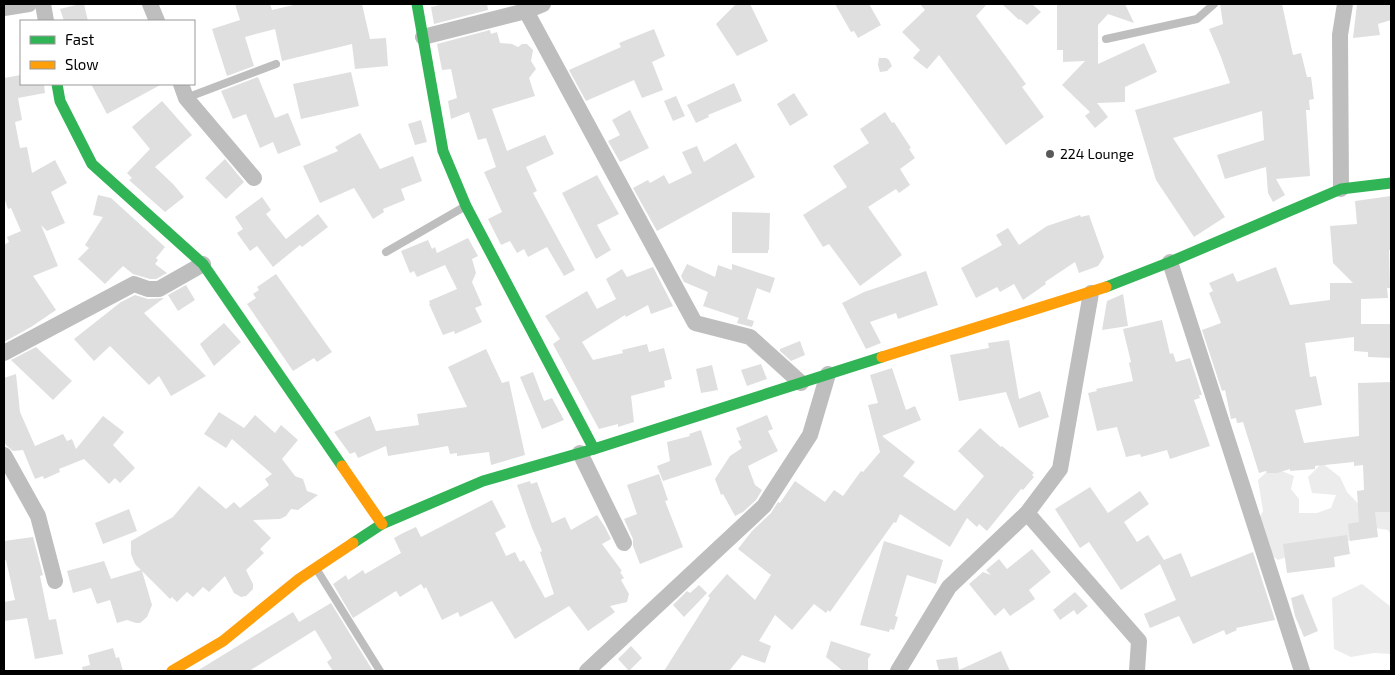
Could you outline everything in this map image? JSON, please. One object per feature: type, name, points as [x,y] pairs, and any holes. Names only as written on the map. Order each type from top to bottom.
[{"type":"street","points":[[4,8],[29,4]]},
{"type":"street","points":[[43,4],[46,20]]},
{"type":"street","points":[[150,4],[157,20]]},
{"type":"street","points":[[417,4],[443,151],[466,206],[587,451],[624,543]]},
{"type":"street","points":[[423,37],[526,11],[544,4]]},
{"type":"street","points":[[1341,189],[1340,35],[1345,4]]},
{"type":"street","points":[[526,11],[695,323],[750,337],[801,383]]},
{"type":"street","points":[[57,85],[60,101],[92,164],[203,264],[382,524]]},
{"type":"street","points":[[183,91],[254,178]]},
{"type":"street","points":[[172,671],[223,641],[299,579],[382,524],[483,481],[587,451],[1091,293],[1170,262],[1341,189],[1391,182]]},
{"type":"street","points":[[1170,262],[1302,671]]},
{"type":"street","points":[[4,353],[134,284],[148,289],[159,289],[203,264]]},
{"type":"street","points":[[898,671],[949,587],[1027,513],[1060,469],[1091,293]]},
{"type":"street","points":[[588,671],[764,506],[810,436],[828,374]]},
{"type":"street","points":[[4,455],[38,516],[55,581]]},
{"type":"street","points":[[1027,513],[1140,640],[1137,671]]},
{"type":"lane","points":[[1106,39],[1197,19],[1214,4]]},
{"type":"lane","points":[[183,91],[276,64]]},
{"type":"lane","points":[[386,252],[466,206]]},
{"type":"lane","points":[[316,568],[380,671]]},
{"type":"shaded area","points":[[1322,463],[1340,477],[1347,492],[1368,514],[1391,499],[1391,535],[1388,530],[1369,527],[1344,544],[1313,548],[1278,560],[1257,545],[1253,531],[1263,511],[1258,480],[1272,467],[1294,476],[1291,489],[1299,499],[1299,513],[1317,513],[1331,508],[1336,495],[1312,493],[1308,477]]},
{"type":"shaded area","points":[[1362,584],[1391,607],[1391,654],[1374,653],[1351,657],[1334,649],[1332,598]]},
{"type":"building","points":[[84,4],[88,20],[64,20],[60,9]]},
{"type":"building","points":[[235,4],[270,4],[272,10],[298,4],[362,4],[370,39],[386,38],[388,66],[355,69],[352,44],[282,61],[275,29],[245,37],[254,66],[227,76],[212,29],[240,20]]},
{"type":"building","points":[[444,4],[487,4],[488,10],[434,24],[431,7]]},
{"type":"building","points":[[736,4],[750,4],[768,41],[737,56],[716,24]]},
{"type":"building","points":[[835,4],[869,4],[881,25],[858,38],[854,31],[851,32]]},
{"type":"building","points":[[920,4],[987,4],[976,16],[1026,84],[1022,87],[1044,117],[1006,145],[939,55],[927,69],[913,58],[920,50],[902,32],[925,10]]},
{"type":"building","points":[[1002,4],[1032,4],[1041,12],[1027,25]]},
{"type":"building","points":[[1057,4],[1125,4],[1134,23],[1108,14],[1098,25],[1098,64],[1144,43],[1157,72],[1125,87],[1125,102],[1097,103],[1108,117],[1095,128],[1085,116],[1090,112],[1062,85],[1085,61],[1063,62],[1063,50],[1057,50]]},
{"type":"building","points":[[1220,4],[1282,4],[1293,55],[1301,53],[1307,77],[1311,77],[1314,99],[1309,100],[1310,110],[1306,110],[1310,176],[1276,179],[1285,195],[1273,202],[1268,193],[1266,167],[1225,179],[1217,155],[1264,140],[1262,111],[1173,138],[1225,217],[1194,237],[1156,180],[1135,110],[1230,83],[1209,29],[1223,24]]},
{"type":"building","points":[[1357,4],[1391,4],[1391,20],[1378,24],[1380,35],[1353,38]]},
{"type":"building","points":[[654,29],[665,56],[652,62],[663,90],[642,98],[634,80],[586,101],[569,70],[621,47],[619,43]]},
{"type":"building","points":[[490,30],[491,34],[497,32],[500,43],[512,44],[518,47],[522,44],[527,44],[533,50],[531,61],[536,69],[529,78],[535,96],[492,109],[507,151],[545,135],[554,154],[526,167],[537,191],[533,193],[575,270],[564,276],[547,247],[528,257],[524,249],[517,253],[510,241],[501,245],[488,219],[502,212],[484,172],[496,167],[486,138],[478,140],[469,112],[451,119],[448,101],[457,98],[451,69],[442,70],[437,44]]},
{"type":"building","points":[[879,58],[889,60],[892,66],[887,71],[880,72]]},
{"type":"building","points":[[351,72],[359,106],[301,119],[293,84]]},
{"type":"building","points":[[20,75],[20,85],[44,85],[45,93],[18,98],[22,120],[15,122],[20,148],[27,147],[32,173],[55,160],[67,183],[51,192],[65,223],[47,231],[41,225],[58,266],[33,276],[56,310],[4,342],[4,245],[9,242],[7,237],[21,231],[11,208],[8,209],[4,197],[4,78]]},
{"type":"building","points":[[258,77],[275,118],[288,113],[301,145],[278,154],[273,142],[260,148],[246,114],[233,119],[221,91]]},
{"type":"building","points":[[734,83],[742,101],[708,115],[709,117],[696,123],[687,105]]},
{"type":"building","points":[[92,85],[160,85],[107,114]]},
{"type":"building","points":[[794,93],[808,115],[790,126],[777,104]]},
{"type":"building","points":[[676,96],[685,116],[673,121],[664,101]]},
{"type":"building","points":[[162,101],[192,135],[155,167],[184,197],[165,212],[129,180],[132,178],[127,173],[150,149],[132,127]]},
{"type":"building","points":[[630,110],[649,148],[620,162],[608,141],[620,135],[612,120]]},
{"type":"building","points":[[885,112],[911,148],[909,149],[915,158],[900,169],[910,185],[899,193],[896,189],[868,207],[902,255],[860,286],[829,244],[823,247],[803,215],[847,187],[833,166],[869,143],[860,129]]},
{"type":"building","points":[[421,120],[427,142],[415,145],[408,124]]},
{"type":"building","points":[[360,133],[380,169],[413,156],[422,181],[401,189],[405,200],[383,209],[384,212],[373,219],[354,188],[320,203],[303,166],[338,151],[335,147]]},
{"type":"building","points":[[736,143],[755,177],[657,231],[633,188],[648,180],[650,183],[664,175],[669,184],[692,173],[682,152],[697,146],[704,162]]},
{"type":"building","points":[[225,159],[244,182],[226,199],[205,178]]},
{"type":"building","points":[[597,175],[619,214],[597,225],[611,250],[596,259],[562,193]]},
{"type":"building","points":[[98,195],[111,198],[165,247],[156,258],[158,260],[155,264],[167,273],[156,279],[150,279],[133,274],[123,266],[105,284],[78,259],[89,248],[85,245],[103,217],[93,215]]},
{"type":"building","points":[[1391,196],[1390,288],[1387,288],[1388,298],[1361,299],[1361,324],[1391,324],[1391,358],[1368,357],[1368,352],[1354,351],[1354,337],[1305,343],[1310,377],[1316,376],[1322,405],[1295,410],[1304,443],[1359,436],[1358,383],[1391,382],[1391,512],[1375,512],[1378,537],[1350,541],[1348,524],[1359,522],[1357,491],[1364,490],[1363,465],[1354,466],[1354,462],[1315,466],[1315,469],[1290,471],[1290,469],[1277,473],[1267,473],[1266,471],[1259,473],[1243,422],[1237,423],[1236,418],[1231,419],[1225,390],[1222,391],[1202,330],[1221,323],[1209,293],[1213,291],[1209,283],[1233,273],[1237,282],[1276,267],[1290,305],[1330,300],[1330,283],[1353,283],[1333,263],[1330,226],[1357,224],[1355,201]]},
{"type":"building","points":[[262,197],[271,210],[266,214],[286,239],[318,214],[328,227],[302,247],[300,245],[273,267],[257,246],[250,251],[237,233],[243,229],[235,217]]},
{"type":"building","points":[[732,212],[770,213],[768,253],[732,253]]},
{"type":"building","points":[[1080,215],[1081,217],[1089,215],[1104,257],[1098,266],[1079,273],[1075,262],[1045,282],[1046,284],[1023,300],[1014,284],[1000,292],[997,287],[976,298],[961,268],[1002,245],[996,235],[1008,228],[1019,245],[1047,226]]},
{"type":"building","points":[[468,238],[478,256],[472,259],[476,273],[472,282],[482,305],[475,308],[482,322],[455,334],[454,331],[443,335],[429,301],[457,289],[445,265],[417,277],[414,271],[410,273],[401,251],[428,240],[432,249],[435,247],[437,253]]},
{"type":"building","points":[[687,264],[715,277],[718,265],[732,270],[732,264],[775,278],[770,293],[757,288],[747,319],[754,321],[752,327],[737,323],[739,318],[703,306],[708,292],[684,282],[681,276]]},
{"type":"building","points":[[653,267],[673,306],[651,314],[648,305],[626,317],[625,315],[582,342],[593,360],[623,353],[622,350],[647,344],[649,352],[664,348],[672,379],[664,381],[665,387],[631,396],[634,422],[618,427],[618,424],[599,429],[553,344],[560,339],[545,316],[587,291],[597,309],[616,299],[606,279],[622,269],[627,277]]},
{"type":"building","points":[[926,271],[938,305],[898,319],[896,313],[870,322],[881,343],[866,349],[842,303],[864,292]]},
{"type":"building","points":[[276,274],[332,352],[317,362],[314,358],[293,371],[247,304],[256,298],[253,294],[259,290],[257,287]]},
{"type":"building","points":[[186,285],[195,300],[178,311],[168,295]]},
{"type":"building","points":[[1123,294],[1128,326],[1102,330],[1107,301]]},
{"type":"building","points":[[135,295],[148,299],[164,298],[144,313],[206,376],[171,396],[159,376],[149,385],[110,346],[94,361],[74,339],[121,302]]},
{"type":"building","points":[[1162,320],[1170,354],[1173,353],[1176,362],[1190,358],[1202,395],[1199,395],[1200,398],[1194,400],[1210,446],[1170,459],[1167,450],[1141,457],[1140,454],[1126,457],[1117,427],[1097,431],[1088,393],[1097,391],[1096,389],[1133,381],[1129,363],[1131,362],[1123,329]]},
{"type":"building","points":[[224,323],[241,342],[214,366],[200,344]]},
{"type":"building","points":[[1009,340],[1019,399],[1040,391],[1049,417],[1019,428],[1006,392],[959,401],[950,355],[989,348],[988,343]]},
{"type":"building","points":[[800,341],[805,355],[791,361],[780,351],[780,349]]},
{"type":"building","points":[[36,347],[72,381],[53,400],[11,360]]},
{"type":"building","points":[[486,349],[502,383],[509,381],[525,455],[491,465],[489,452],[457,456],[457,453],[450,454],[448,446],[388,456],[386,446],[358,458],[355,452],[350,454],[334,432],[370,416],[376,431],[419,425],[417,414],[467,407],[448,367]]},
{"type":"building","points":[[761,364],[767,379],[747,386],[741,370]]},
{"type":"building","points":[[712,365],[718,390],[701,393],[696,369]]},
{"type":"building","points":[[892,368],[906,410],[915,406],[921,420],[882,436],[915,462],[903,476],[955,511],[984,476],[958,451],[980,428],[1034,473],[1032,475],[1034,477],[1023,490],[1021,489],[987,531],[979,524],[977,527],[967,518],[950,547],[900,514],[896,523],[894,522],[830,612],[828,610],[826,613],[814,604],[792,630],[775,615],[759,641],[771,646],[765,663],[742,655],[729,671],[664,671],[710,598],[708,596],[727,574],[755,600],[771,575],[738,549],[752,531],[771,513],[778,502],[780,503],[795,481],[825,502],[834,490],[843,496],[861,471],[863,472],[880,452],[868,405],[878,403],[870,375]]},
{"type":"building","points":[[533,372],[544,401],[552,398],[564,420],[542,429],[520,377]]},
{"type":"building","points":[[16,374],[20,412],[35,446],[63,434],[67,441],[72,439],[76,449],[103,416],[124,432],[113,445],[135,468],[120,483],[115,478],[109,484],[84,459],[59,469],[60,472],[44,479],[43,476],[35,479],[23,450],[13,451],[4,441],[4,378]]},
{"type":"building","points":[[219,412],[244,428],[255,415],[275,433],[281,425],[298,440],[282,459],[295,476],[303,479],[307,491],[318,495],[298,510],[291,509],[286,516],[280,519],[253,520],[271,538],[260,549],[264,553],[246,570],[253,584],[253,589],[246,596],[241,597],[234,593],[225,576],[209,592],[203,587],[193,597],[187,592],[177,602],[172,597],[170,599],[142,571],[152,605],[147,617],[140,623],[127,620],[117,623],[110,600],[97,604],[91,588],[73,593],[67,571],[104,561],[111,579],[141,570],[135,564],[131,554],[131,541],[173,517],[199,486],[226,509],[234,502],[240,508],[269,485],[265,479],[272,474],[232,439],[226,448],[204,434]]},
{"type":"building","points":[[767,415],[773,429],[768,431],[778,451],[748,466],[755,485],[762,490],[756,500],[743,512],[735,516],[723,494],[721,495],[715,479],[730,456],[742,448],[738,441],[741,440],[736,428]]},
{"type":"building","points":[[701,430],[712,465],[663,481],[657,466],[670,461],[667,442],[690,436],[689,434]]},
{"type":"building","points":[[659,474],[668,500],[665,501],[683,547],[640,564],[633,546],[633,539],[624,519],[637,514],[627,485]]},
{"type":"building","points":[[530,481],[531,484],[537,482],[552,523],[565,517],[571,530],[597,515],[605,527],[611,539],[602,544],[622,571],[620,572],[624,578],[621,580],[629,594],[627,602],[610,606],[615,612],[588,631],[569,606],[515,639],[492,601],[460,617],[458,612],[442,620],[426,587],[424,589],[421,584],[400,597],[396,591],[353,618],[333,584],[346,575],[348,580],[363,570],[365,574],[401,553],[394,538],[403,533],[416,527],[421,537],[492,500],[506,527],[495,533],[506,556],[515,552],[520,562],[524,560],[545,598],[554,594],[540,552],[542,551],[517,485]]},
{"type":"building","points":[[1090,487],[1108,513],[1140,491],[1149,504],[1124,522],[1137,542],[1148,535],[1164,560],[1181,553],[1191,577],[1253,552],[1275,620],[1236,628],[1237,630],[1226,635],[1224,630],[1193,644],[1179,616],[1150,628],[1144,614],[1176,600],[1160,564],[1121,590],[1089,542],[1080,548],[1055,509]]},
{"type":"building","points":[[129,509],[137,531],[103,544],[95,523]]},
{"type":"building","points":[[1347,535],[1350,554],[1334,557],[1335,567],[1287,573],[1283,544]]},
{"type":"building","points":[[33,537],[43,575],[40,576],[49,620],[56,619],[63,654],[35,659],[27,618],[4,621],[4,602],[15,600],[6,560],[4,560],[4,541]]},
{"type":"building","points":[[884,541],[943,560],[936,584],[907,575],[895,616],[898,617],[894,630],[890,629],[889,632],[860,625]]},
{"type":"building","points":[[1032,549],[1051,572],[1029,590],[1035,599],[1010,616],[1004,608],[995,616],[969,584],[983,572],[991,575],[986,570],[999,559],[1007,569]]},
{"type":"building","points":[[699,585],[707,593],[684,617],[673,605],[687,591],[690,593]]},
{"type":"building","points":[[1075,592],[1088,606],[1077,615],[1074,610],[1060,620],[1053,610]]},
{"type":"building","points":[[1303,594],[1318,631],[1304,637],[1295,616],[1291,598]]},
{"type":"building","points":[[331,603],[373,671],[333,671],[327,662],[332,658],[315,630],[249,671],[197,671],[293,612],[299,622]]},
{"type":"building","points":[[831,641],[871,654],[868,659],[868,671],[843,671],[826,657]]},
{"type":"building","points":[[631,646],[642,658],[629,671],[618,659]]},
{"type":"building","points":[[113,648],[116,658],[119,657],[123,671],[83,671],[82,667],[90,665],[88,655]]},
{"type":"building","points":[[1001,651],[1010,671],[939,671],[936,660],[957,657],[959,670]]},
{"type":"traffic: fast","points":[[417,4],[443,151],[466,206],[594,449]]},
{"type":"traffic: fast","points":[[57,85],[60,101],[92,164],[203,264],[342,466]]},
{"type":"traffic: fast","points":[[1106,287],[1170,262],[1341,189],[1391,183]]},
{"type":"traffic: fast","points":[[353,543],[382,524],[483,481],[594,449],[882,357]]},
{"type":"traffic: slow","points":[[882,357],[1106,287]]},
{"type":"traffic: slow","points":[[342,466],[382,524]]},
{"type":"traffic: slow","points":[[172,671],[223,641],[299,579],[353,543]]},
{"type":"place","name":"224 Lounge","points":[[1050,154]]}]
